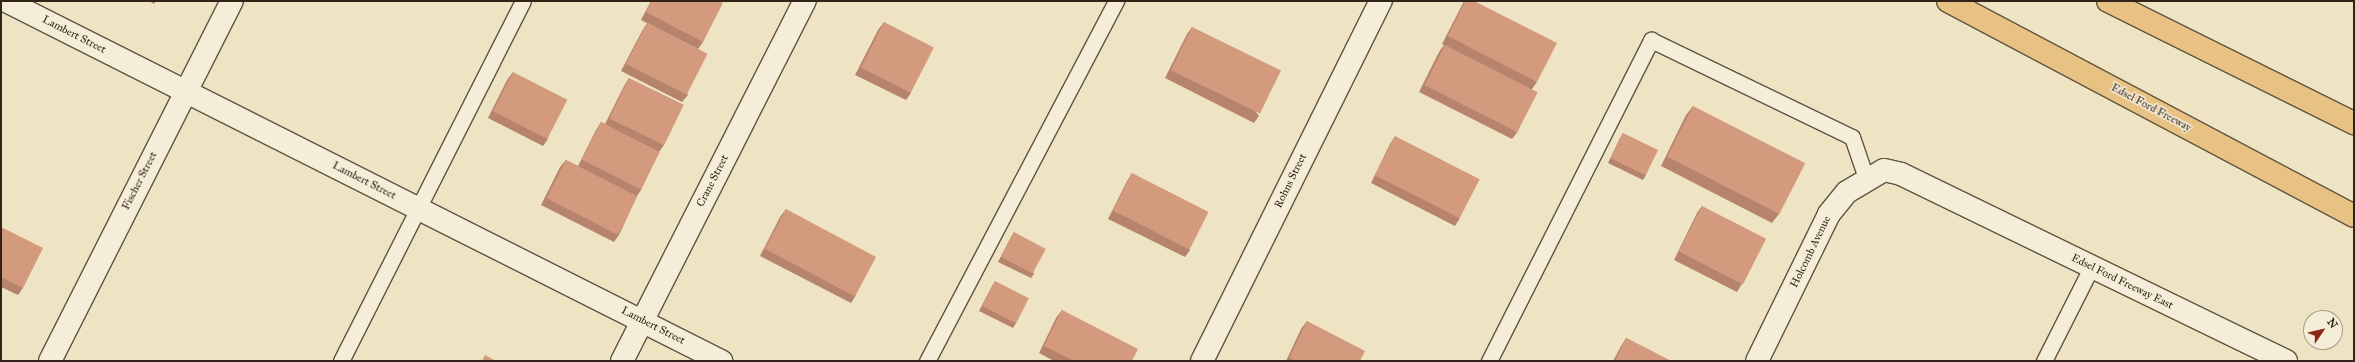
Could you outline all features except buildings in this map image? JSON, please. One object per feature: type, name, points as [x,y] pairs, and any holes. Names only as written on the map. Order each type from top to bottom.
[{"type":"highway","name":"Edsel Ford Freeway","points":[[1948,1],[2354,216]]},
{"type":"highway","points":[[2108,1],[2354,123]]},
{"type":"street","name":"Lambert Street","points":[[6,1],[721,361]]},
{"type":"street","name":"Fischer Street","points":[[50,361],[185,91],[232,1]]},
{"type":"street","name":"Crane Street","points":[[622,361],[805,1]]},
{"type":"street","name":"Rohns Street","points":[[1202,361],[1380,1]]},
{"type":"street","name":"Holcomb Avenue","points":[[1757,361],[1829,214],[1846,192],[1866,178],[1884,170],[1901,174],[1957,202]]},
{"type":"street","name":"Edsel Ford Freeway East","points":[[1957,202],[2286,361]]},
{"type":"lane","points":[[341,361],[523,1]]},
{"type":"lane","points":[[927,361],[1116,1]]},
{"type":"lane","points":[[1489,361],[1651,40],[1852,137],[1866,178]]},
{"type":"lane","points":[[2044,361],[2091,268]]}]
